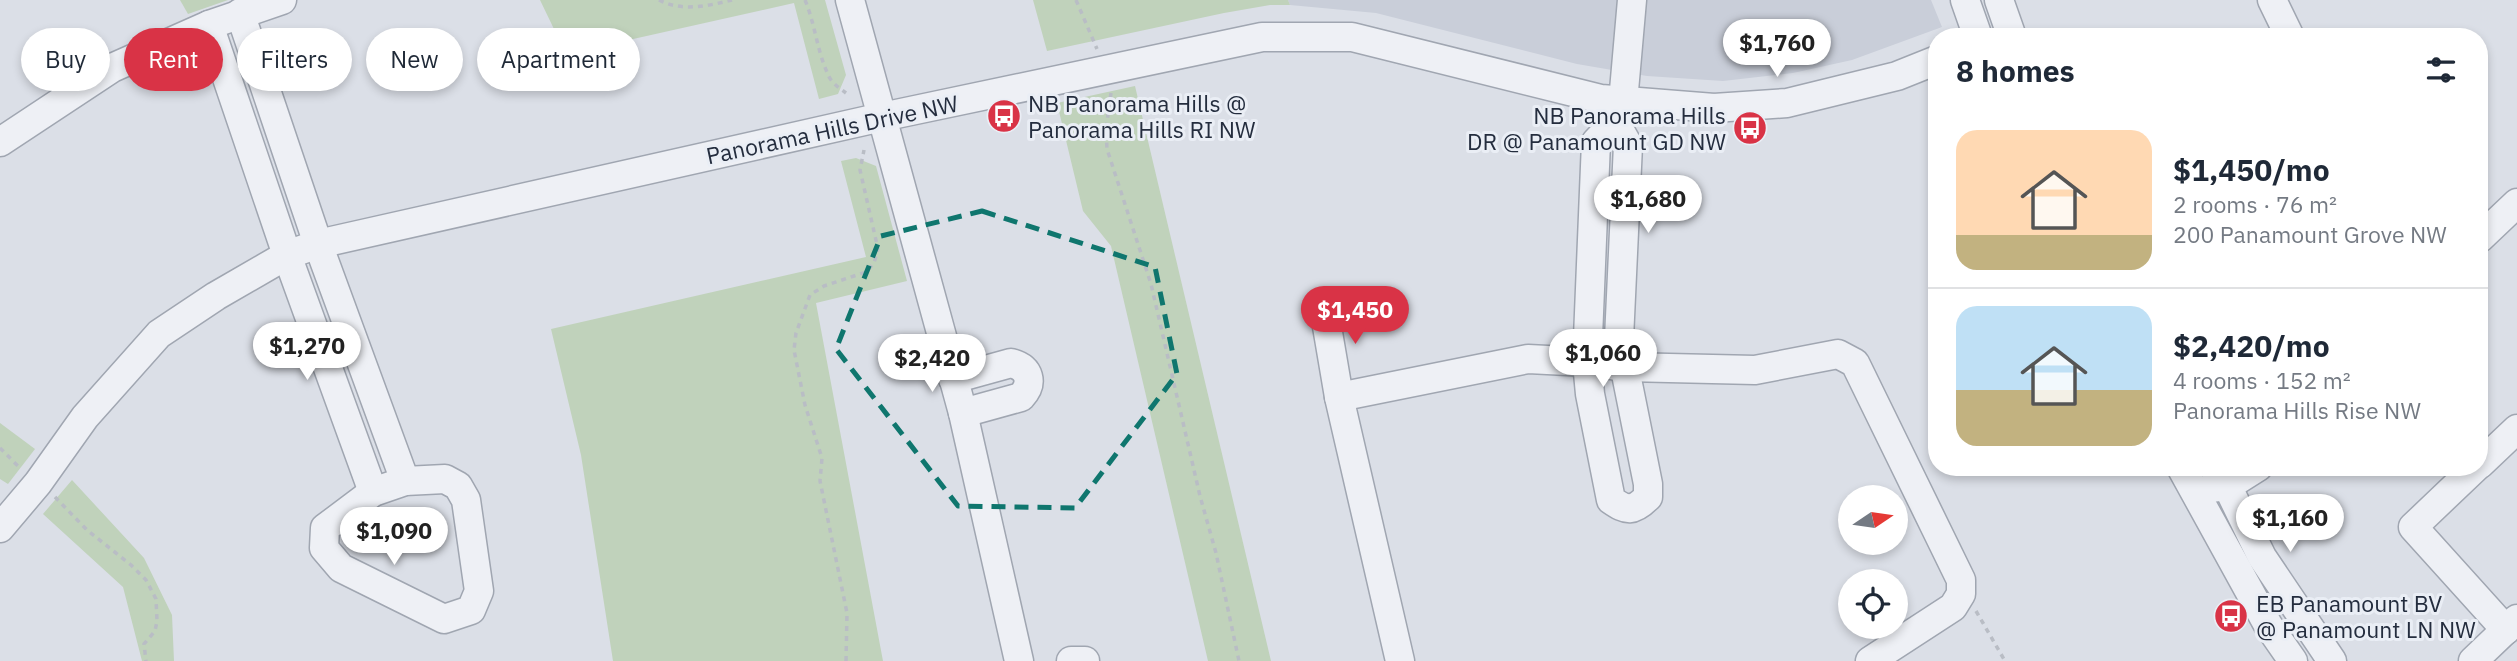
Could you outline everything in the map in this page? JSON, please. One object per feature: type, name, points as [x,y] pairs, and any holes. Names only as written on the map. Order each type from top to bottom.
[{"type":"street","points":[[4,133],[113,68],[209,25],[282,0]]},
{"type":"street","points":[[850,0],[963,413],[1018,661]]},
{"type":"street","points":[[1619,108],[1596,142],[1587,362],[1590,394],[1611,500],[1624,508],[1637,508],[1648,498],[1648,484],[1619,339],[1628,145],[1619,108],[1632,0]]},
{"type":"street","points":[[1965,0],[1975,28]]},
{"type":"street","points":[[1999,0],[2005,28]]},
{"type":"street","points":[[2272,0],[2286,28]]},
{"type":"street","points":[[240,13],[318,244],[405,481]]},
{"type":"street","points":[[209,25],[287,255],[373,492]]},
{"type":"street","name":"Panorama Hills Drive NW","points":[[0,528],[38,482],[85,417],[159,334],[216,296],[287,255],[318,244],[882,117],[1262,37],[1352,37],[1619,108],[1714,108],[1787,103],[1898,76],[1928,64]]},
{"type":"street","points":[[2488,230],[2517,203]]},
{"type":"street","points":[[1323,303],[1339,397],[1400,661]]},
{"type":"street","points":[[1339,397],[1528,359],[1587,362],[1626,368],[1755,370],[1838,354],[1855,363],[1961,580],[1961,594],[1953,607],[1870,661]]},
{"type":"street","points":[[953,379],[1012,363],[1027,371],[1030,380],[1021,397],[963,413]]},
{"type":"street","points":[[2488,457],[2517,429]]},
{"type":"street","points":[[2195,476],[2268,625],[2293,661]]},
{"type":"street","points":[[2467,476],[2413,527],[2511,625],[2473,661]]},
{"type":"street","points":[[2223,477],[2262,557],[2332,661]]},
{"type":"street","points":[[445,479],[458,486],[466,500],[479,592],[471,610],[444,619],[341,568],[324,548],[325,528],[373,492],[405,481],[445,479]]},
{"type":"street","points":[[1071,661],[1085,661]]},
{"type":"path","points":[[659,0],[679,8],[732,0]]},
{"type":"path","points":[[805,0],[816,27],[827,73],[835,85],[846,93]]},
{"type":"path","points":[[1076,0],[1096,46]]},
{"type":"path","points":[[1111,87],[1106,129],[1107,149],[1151,284],[1216,553],[1239,661]]},
{"type":"path","points":[[846,661],[847,613],[820,481],[822,458],[805,405],[794,349],[796,333],[810,295],[824,286],[866,272],[874,263],[878,249],[859,170],[864,150]]},
{"type":"path","points":[[0,448],[23,471]]},
{"type":"path","points":[[50,493],[87,530],[146,580],[156,599],[157,621],[155,631],[144,644],[146,661]]},
{"type":"path","points":[[1961,594],[1975,609],[2005,661]]},
{"type":"highlighted area","points":[[982,211],[1155,267],[1177,374],[1075,508],[958,506],[836,349],[881,236]]},
{"type":"shaded area","points":[[1288,0],[1931,0],[1942,27],[1928,28],[1928,32],[1852,60],[1793,73],[1723,81],[1647,76],[1577,64],[1376,13],[1290,5]]},
{"type":"green space","points":[[180,0],[228,0],[188,14]]},
{"type":"green space","points":[[540,0],[825,0],[846,75],[838,94],[819,99],[794,3],[640,37],[640,28],[553,28]]},
{"type":"green space","points":[[1033,0],[1288,0],[1290,5],[1270,5],[1224,13],[1047,51]]},
{"type":"green space","points":[[1135,86],[1271,661],[1208,661],[1111,246],[1083,211],[1057,103]]},
{"type":"green space","points":[[856,158],[876,166],[907,281],[816,303],[883,661],[613,661],[581,455],[551,329],[866,257],[841,161]]},
{"type":"green space","points":[[0,423],[35,449],[8,484],[0,479]]},
{"type":"green space","points":[[72,480],[144,558],[172,615],[174,661],[142,661],[123,587],[43,514]]},
{"type":"place","name":"NB Panorama Hills @ Panorama Hills RI NW","points":[[1004,116]]},
{"type":"place","name":"NB Panorama Hills DR @ Panamount GD NW","points":[[1750,128]]},
{"type":"place","name":"EB Panamount BV @ Panamount LN NW","points":[[2231,616]]}]
